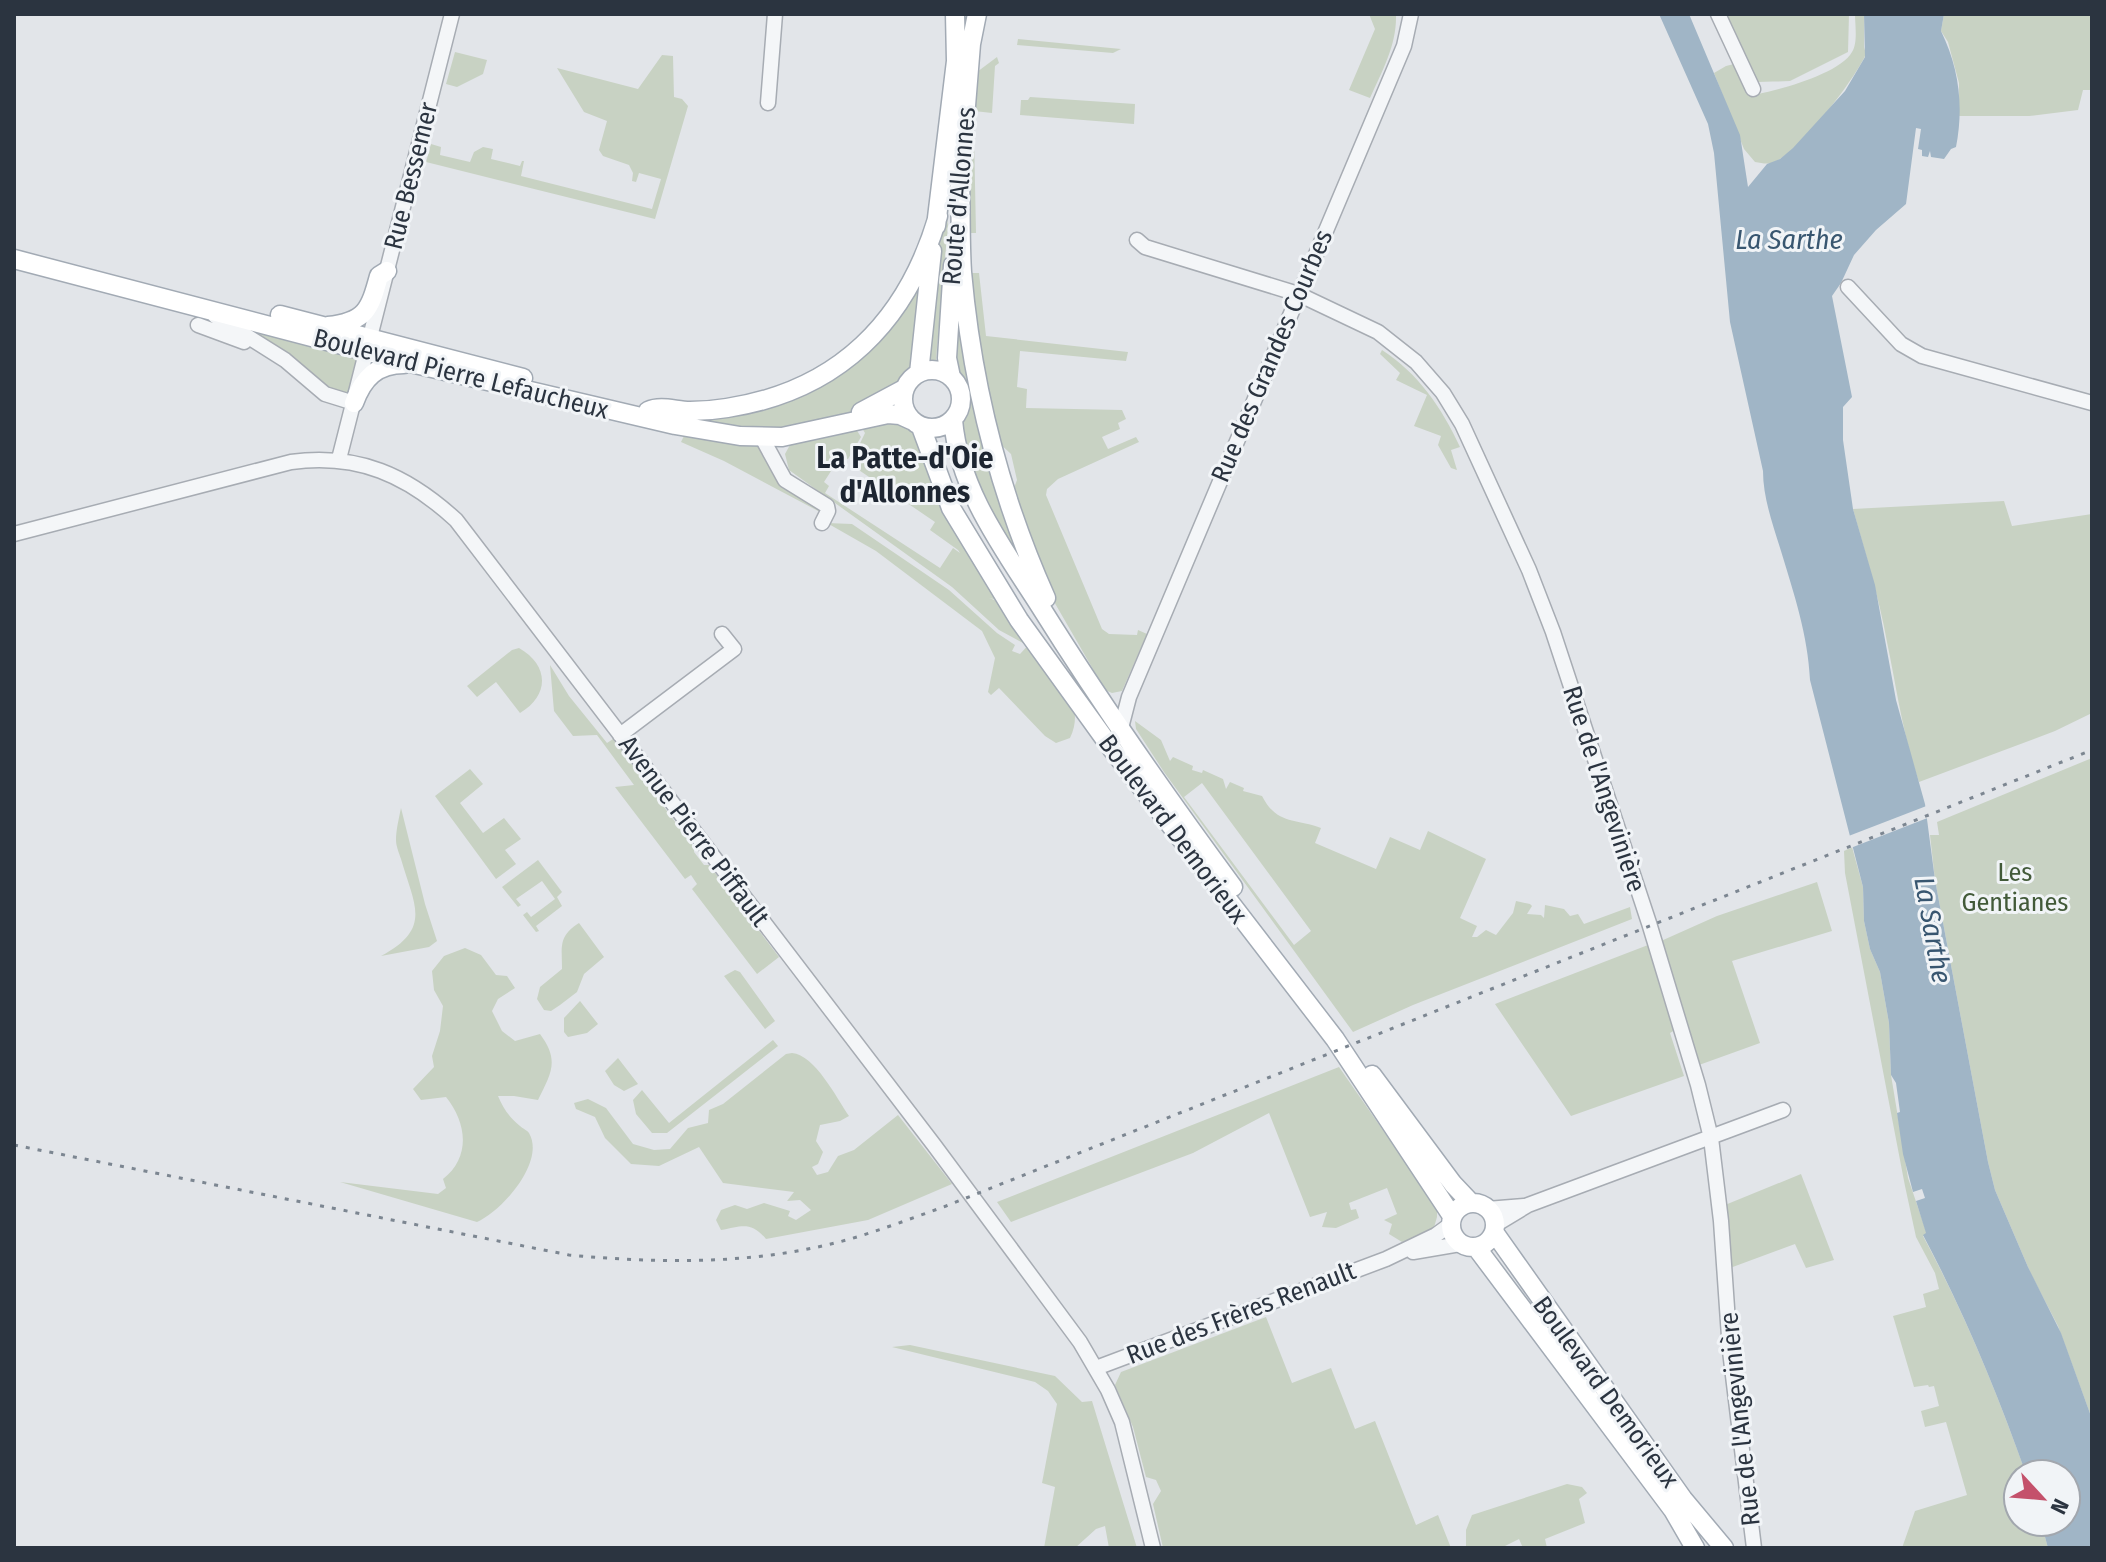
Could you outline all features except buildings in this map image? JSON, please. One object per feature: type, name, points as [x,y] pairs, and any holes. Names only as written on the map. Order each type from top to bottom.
[{"type":"main road","name":"Route d'Allonnes","points":[[919,373],[956,61],[955,14]]},
{"type":"main road","name":"Route d'Allonnes","points":[[951,377],[947,358],[971,44],[977,14]]},
{"type":"main road","points":[[960,179],[965,303],[974,367],[1005,494],[1050,606],[1106,705],[1122,724],[1149,772]]},
{"type":"main road","points":[[648,411],[656,408],[689,411],[726,409],[768,399],[810,381],[842,362],[892,316],[930,243],[938,216]]},
{"type":"main road","name":"Boulevard Pierre Lefaucheux","points":[[14,247],[325,326],[415,364],[626,416],[727,434],[761,436],[793,436],[888,414],[900,415],[916,424]]},
{"type":"main road","name":"Boulevard Pierre Lefaucheux","points":[[14,259],[198,316],[369,345],[509,375],[648,411],[755,429],[806,425],[857,414],[904,389]]},
{"type":"main road","points":[[325,326],[345,323],[366,313],[371,307],[379,276],[387,270]]},
{"type":"main road","points":[[354,403],[363,382],[372,373],[391,364],[415,364]]},
{"type":"main road","points":[[939,371],[951,377],[961,398],[953,420],[938,429],[916,424],[903,406],[904,389],[910,379],[919,373],[939,371]]},
{"type":"main road","name":"Boulevard Demorieux","points":[[953,420],[955,445],[976,502],[1149,772],[1453,1184],[1487,1217],[1683,1499],[1724,1548]]},
{"type":"main road","name":"Boulevard Demorieux","points":[[916,424],[951,508],[1019,620],[1112,749],[1335,1039],[1451,1220]]},
{"type":"main road","points":[[1458,1208],[1487,1217],[1487,1242],[1468,1246],[1451,1234],[1451,1220],[1458,1208]]},
{"type":"main road","name":"Boulevard Demorieux","points":[[1468,1246],[1673,1510],[1695,1548]]},
{"type":"street","name":"Rue Bessemer","points":[[339,459],[452,14]]},
{"type":"street","points":[[768,103],[775,14]]},
{"type":"street","name":"Rue des Grandes Courbes","points":[[1122,724],[1129,697],[1404,46],[1411,14]]},
{"type":"street","points":[[1718,14],[1753,89]]},
{"type":"street","name":"Rue de l'Angevinière","points":[[1137,240],[1145,247],[1298,294],[1378,332],[1416,362],[1443,393],[1462,424],[1529,570],[1553,632],[1649,923],[1698,1085],[1711,1138],[1721,1221],[1730,1351],[1754,1548]]},
{"type":"street","points":[[387,270],[389,279],[381,323],[388,334],[486,362],[509,375]]},
{"type":"street","points":[[1848,287],[1901,344],[1922,356],[2092,403]]},
{"type":"street","points":[[198,316],[285,360],[325,394],[354,403]]},
{"type":"street","points":[[761,436],[781,475],[790,484],[827,506],[822,523]]},
{"type":"street","points":[[793,436],[783,448],[782,460],[787,473],[806,492]]},
{"type":"street","name":"Avenue Pierre Piffault","points":[[14,534],[291,462],[339,459],[394,475],[429,495],[456,520],[934,1145],[1076,1337],[1096,1368],[1122,1422],[1153,1548]]},
{"type":"street","points":[[620,735],[734,649],[722,634]]},
{"type":"street","points":[[1106,705],[1129,697]]},
{"type":"street","points":[[1487,1217],[1528,1205],[1783,1110]]},
{"type":"street","name":"Rue des Frères Renault","points":[[1096,1368],[1386,1259],[1436,1235],[1451,1220]]},
{"type":"street","name":"Rue des Frères Renault","points":[[1386,1259],[1468,1246]]},
{"type":"green space","points":[[1369,14],[1396,14],[1391,47],[1370,98],[1349,90],[1375,29]]},
{"type":"green space","points":[[1726,14],[1849,14],[1848,52],[1790,81],[1758,82]]},
{"type":"green space","points":[[1855,14],[1864,14],[1866,54],[1850,80],[1825,114],[1785,156],[1769,163],[1755,162],[1744,149],[1714,73],[1738,63],[1753,95],[1821,74],[1845,60],[1852,52],[1856,39]]},
{"type":"green space","points":[[1944,14],[2092,14],[2092,90],[2083,90],[2078,110],[2029,116],[1959,116],[1959,83],[1948,42],[1941,31]]},
{"type":"green space","points":[[1018,39],[1121,49],[1113,53],[1017,45]]},
{"type":"green space","points":[[455,52],[487,60],[483,74],[457,87],[446,84]]},
{"type":"green space","points":[[662,55],[673,56],[674,97],[682,99],[688,106],[655,219],[426,162],[431,144],[441,147],[440,155],[470,162],[474,152],[483,147],[493,149],[491,159],[520,166],[524,161],[521,176],[652,209],[661,179],[639,173],[636,182],[632,181],[633,173],[629,165],[603,156],[599,150],[607,121],[584,112],[557,68],[638,89]]},
{"type":"green space","points":[[997,57],[999,63],[995,66],[992,113],[974,111],[977,72]]},
{"type":"green space","points":[[1030,97],[1135,104],[1134,124],[1020,115],[1021,100]]},
{"type":"green space","points":[[969,132],[974,134],[976,233],[969,233]]},
{"type":"green space","points":[[960,179],[974,367],[1050,606],[976,502],[956,416],[961,398],[955,382]]},
{"type":"green space","points":[[945,203],[948,225],[935,370],[916,376],[865,410],[833,421],[765,427],[673,417],[810,381],[892,315]]},
{"type":"green space","points":[[969,273],[979,273],[986,336],[1128,352],[1126,361],[1020,351],[1017,387],[1027,389],[1026,408],[1122,410],[1126,419],[1118,423],[1120,429],[1102,437],[1108,449],[1136,437],[1139,442],[1058,479],[1047,489],[1046,495],[1102,629],[1109,634],[1137,635],[1138,630],[1147,634],[1122,691],[1112,693],[1105,690],[1049,593],[1011,496],[1017,480],[1011,454],[996,440],[982,379]]},
{"type":"green space","points":[[197,306],[367,351],[354,403],[341,400]]},
{"type":"green space","points":[[1382,350],[1418,381],[1445,419],[1460,447],[1451,450],[1457,470],[1451,468],[1438,445],[1441,436],[1414,426],[1427,395],[1396,380],[1400,373],[1380,354]]},
{"type":"green space","points":[[911,420],[998,600],[989,598],[1000,602],[1029,639],[1023,643],[999,630],[952,587],[789,470],[785,454],[791,443],[856,429],[861,437],[848,459],[840,457],[824,482],[829,486],[825,493],[940,568],[953,548],[960,553],[930,530],[935,522],[850,464],[865,433],[860,425]]},
{"type":"green space","points":[[685,434],[751,439],[818,506],[820,512],[681,442]]},
{"type":"green space","points":[[2004,501],[2012,526],[2092,514],[2092,713],[2055,731],[1919,782],[1904,730],[1880,608],[1853,509]]},
{"type":"green space","points":[[827,523],[852,524],[949,590],[1015,645],[1012,651],[1020,654],[1033,640],[1071,698],[1075,711],[1070,738],[1056,743],[1045,736],[999,688],[991,695],[988,692],[995,658],[982,631],[876,551]]},
{"type":"green space","points":[[519,648],[536,663],[542,680],[537,698],[520,713],[496,682],[477,697],[467,686],[512,650]]},
{"type":"green space","points":[[550,665],[569,696],[607,743],[613,739],[694,847],[694,852],[704,865],[709,865],[779,957],[757,974],[692,889],[697,884],[691,875],[685,879],[615,787],[634,785],[597,735],[573,736],[554,711]]},
{"type":"green space","points":[[1135,721],[1161,740],[1170,761],[1173,757],[1193,766],[1192,770],[1202,773],[1203,770],[1223,779],[1226,789],[1230,782],[1244,788],[1243,791],[1262,796],[1280,816],[1321,828],[1315,843],[1376,869],[1390,837],[1420,850],[1428,831],[1486,859],[1460,918],[1477,926],[1472,937],[1486,930],[1496,935],[1513,913],[1516,901],[1532,906],[1527,914],[1544,918],[1545,905],[1564,909],[1570,916],[1578,914],[1584,924],[1630,907],[1632,919],[1413,1005],[1353,1032],[1164,772],[1136,729]],"holes":[[[1202,783],[1311,931],[1294,945],[1184,797]]]},
{"type":"green space","name":"Les Gentianes","points":[[2092,758],[2092,1419],[2058,1326],[2031,1274],[1995,1190],[1935,880],[1930,835],[1939,835],[1937,822]]},
{"type":"green space","points":[[470,769],[483,784],[460,803],[483,833],[504,818],[521,839],[505,850],[516,864],[496,879],[435,796]]},
{"type":"green space","points":[[401,808],[437,941],[429,947],[381,956],[408,936],[414,925],[414,903],[396,842]]},
{"type":"green space","points":[[1852,847],[1863,887],[1864,921],[1870,949],[1880,972],[1889,1023],[1891,1075],[1908,1178],[1927,1234],[1923,1236],[1979,1353],[2020,1458],[2002,1458],[2002,1538],[2045,1538],[2048,1548],[1902,1548],[1915,1511],[1967,1495],[1946,1422],[1925,1427],[1921,1411],[1939,1406],[1934,1386],[1914,1387],[1893,1316],[1926,1307],[1923,1294],[1939,1289],[1935,1273],[1916,1237],[1845,873],[1844,851]]},
{"type":"green space","points":[[538,860],[562,892],[557,897],[562,906],[536,926],[539,931],[536,932],[523,915],[527,912],[531,917],[555,899],[542,881],[516,899],[521,905],[518,907],[502,887]]},
{"type":"green space","points":[[1817,882],[1832,931],[1732,961],[1760,1043],[1699,1065],[1661,941],[1717,916]]},
{"type":"green space","points":[[579,923],[604,957],[584,974],[577,992],[551,1011],[544,1010],[537,999],[540,987],[562,969],[564,937]]},
{"type":"green space","points":[[1648,945],[1675,1030],[1670,1033],[1684,1076],[1571,1116],[1495,1004]]},
{"type":"green space","points":[[465,948],[481,955],[496,975],[507,976],[515,988],[498,999],[492,1011],[502,1031],[515,1041],[540,1034],[552,1060],[550,1074],[538,1100],[498,1096],[510,1116],[529,1133],[533,1145],[531,1158],[518,1185],[508,1197],[477,1222],[340,1182],[438,1194],[446,1188],[443,1179],[458,1161],[462,1150],[462,1129],[446,1097],[421,1100],[413,1089],[434,1067],[432,1056],[440,1031],[443,1006],[434,990],[432,971],[444,956]]},
{"type":"green space","points":[[735,970],[740,972],[775,1021],[765,1029],[724,976]]},
{"type":"green space","points":[[580,1001],[598,1024],[587,1033],[568,1037],[564,1032],[564,1018]]},
{"type":"green space","points":[[773,1040],[778,1046],[667,1133],[652,1133],[636,1114],[633,1100],[642,1090],[669,1123]]},
{"type":"green space","points":[[792,1053],[809,1061],[817,1069],[849,1116],[820,1125],[816,1141],[823,1152],[818,1164],[812,1167],[817,1175],[828,1172],[838,1156],[854,1150],[898,1115],[952,1184],[868,1220],[766,1239],[751,1227],[721,1230],[716,1220],[721,1210],[735,1205],[747,1209],[764,1203],[790,1211],[788,1216],[796,1220],[811,1210],[800,1200],[787,1201],[794,1192],[723,1183],[699,1147],[659,1166],[631,1164],[605,1138],[595,1117],[576,1109],[574,1103],[588,1099],[606,1108],[633,1144],[654,1150],[670,1149],[688,1128],[708,1123],[709,1110],[723,1104],[786,1054]]},
{"type":"green space","points":[[618,1058],[638,1084],[624,1091],[614,1085],[605,1071]]},
{"type":"green space","points":[[1339,1067],[1437,1208],[1433,1231],[1402,1242],[1389,1234],[1392,1224],[1384,1220],[1397,1214],[1387,1188],[1349,1203],[1351,1210],[1356,1209],[1359,1218],[1336,1228],[1322,1227],[1327,1212],[1310,1217],[1269,1113],[1193,1153],[1011,1222],[997,1202]]},
{"type":"green space","points":[[1801,1174],[1834,1260],[1806,1268],[1795,1244],[1730,1268],[1725,1205]]},
{"type":"green space","points":[[1266,1317],[1292,1383],[1331,1368],[1355,1429],[1375,1421],[1416,1525],[1438,1515],[1451,1548],[1163,1548],[1153,1504],[1161,1491],[1156,1480],[1146,1477],[1133,1427],[1115,1385],[1121,1372]]},
{"type":"green space","points":[[910,1345],[1055,1376],[1082,1402],[1092,1401],[1137,1548],[1109,1548],[1105,1526],[1096,1529],[1075,1548],[1044,1548],[1055,1487],[1042,1483],[1057,1404],[1048,1391],[1035,1382],[892,1347]]},
{"type":"green space","points":[[1567,1484],[1582,1487],[1587,1493],[1579,1499],[1585,1523],[1545,1539],[1547,1548],[1523,1548],[1519,1539],[1501,1548],[1466,1548],[1466,1530],[1472,1515]]},
{"type":"water","name":"La Sarthe","points":[[1659,14],[1689,14],[1740,135],[1748,187],[1767,164],[1780,159],[1793,148],[1845,91],[1865,57],[1864,14],[1944,14],[1941,31],[1956,73],[1960,102],[1956,147],[1944,159],[1931,157],[1930,151],[1928,157],[1922,156],[1922,150],[1918,149],[1921,129],[1916,128],[1906,204],[1876,230],[1854,255],[1832,296],[1852,397],[1843,407],[1843,440],[1853,509],[1875,585],[1896,700],[1925,804],[1935,880],[1995,1190],[2061,1333],[2092,1419],[2092,1548],[2048,1548],[2045,1538],[2082,1538],[2082,1458],[2020,1458],[1979,1353],[1923,1235],[1926,1233],[1916,1201],[1925,1198],[1922,1189],[1913,1192],[1903,1154],[1896,1083],[1891,1075],[1889,1023],[1880,972],[1870,949],[1864,921],[1863,887],[1810,680],[1800,615],[1767,501],[1730,322],[1714,153],[1708,124]]},
{"type":"pier","points":[[1929,805],[1930,817],[1848,849],[1846,837]]},
{"type":"railway","points":[[14,1145],[569,1255],[642,1260],[716,1260],[824,1246],[946,1206],[2092,750]]},
{"type":"district","name":"La Patte-d'Oie d'Allonnes","points":[[905,475]]}]
